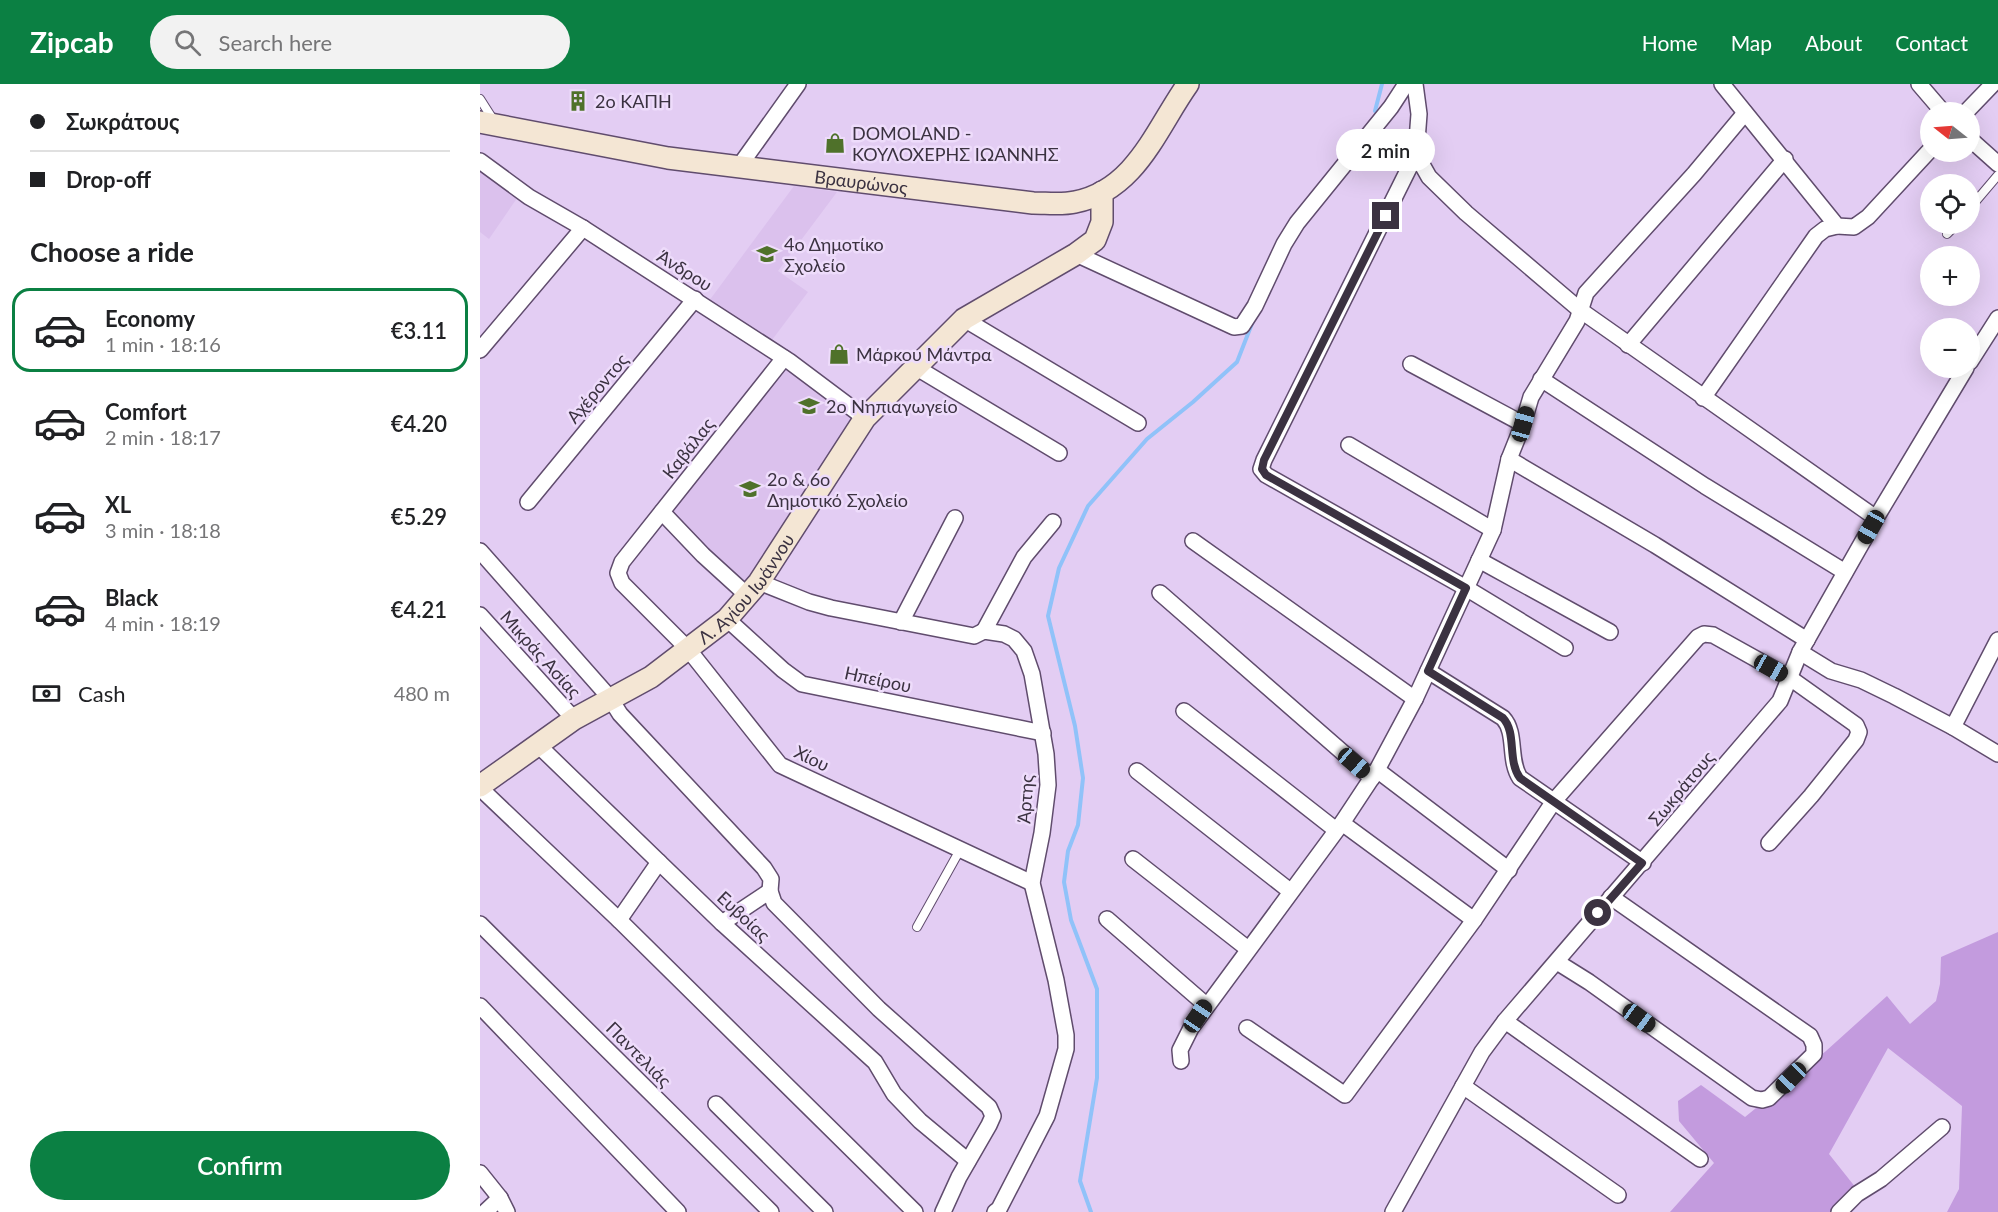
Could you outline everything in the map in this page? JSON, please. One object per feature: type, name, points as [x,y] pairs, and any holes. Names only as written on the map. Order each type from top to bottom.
[{"type":"street","name":"Βραυρώνος","points":[[488,123],[611,148],[738,168],[1033,203],[1073,202],[1092,197],[1122,180],[1143,156],[1188,84]]},
{"type":"street","points":[[1076,255],[1234,327],[1242,326],[1256,306],[1284,244],[1297,223],[1406,84]]},
{"type":"street","points":[[1415,84],[1419,114],[1416,154],[1264,460],[1262,469],[1266,475],[1466,588],[1565,648]]},
{"type":"street","points":[[1722,84],[1837,226]]},
{"type":"street","points":[[1919,84],[1934,102]]},
{"type":"street","points":[[1976,102],[1993,84]]},
{"type":"street","points":[[738,168],[796,85]]},
{"type":"street","points":[[1181,1061],[1180,1050],[1184,1039],[1206,1005],[1339,827],[1374,774],[1415,699],[1493,530],[1509,459],[1531,397],[1577,321],[1586,293],[1745,114]]},
{"type":"street","points":[[1980,148],[1998,164]]},
{"type":"street","points":[[1416,154],[1428,177],[1580,310],[1876,518]]},
{"type":"street","points":[[1628,345],[1785,159]]},
{"type":"street","points":[[1703,398],[1816,236],[1825,229],[1837,226],[1854,227],[1868,217],[1920,161]]},
{"type":"street","name":"Άνδρου","points":[[482,167],[695,299],[784,358],[866,418]]},
{"type":"street","name":"Λ. Αγίου Ιωάννου","points":[[480,787],[574,719],[651,677],[727,619],[753,589],[866,418],[964,319],[1076,255],[1095,240],[1101,228],[1102,192]]},
{"type":"street","points":[[480,350],[583,228]]},
{"type":"street","name":"Αχέροντος","points":[[528,502],[695,299]]},
{"type":"street","points":[[1980,346],[1998,318]]},
{"type":"street","points":[[964,319],[1138,423]]},
{"type":"street","name":"Καβάλας","points":[[622,562],[784,358]]},
{"type":"street","points":[[1411,364],[1523,424]]},
{"type":"street","points":[[917,368],[1059,453]]},
{"type":"street","name":"Σωκράτους","points":[[1394,1212],[1482,1052],[1505,1020],[1557,963],[1780,701],[1803,646],[1960,378]]},
{"type":"street","points":[[1541,379],[1705,486],[1845,572]]},
{"type":"street","points":[[1349,445],[1493,530]]},
{"type":"street","points":[[1509,459],[1655,545],[1803,646],[1831,671],[1861,680],[1953,727],[1998,754]]},
{"type":"street","points":[[662,512],[703,555],[753,589]]},
{"type":"street","points":[[902,622],[955,518]]},
{"type":"street","points":[[984,631],[1024,557],[1053,522]]},
{"type":"street","points":[[1193,541],[1415,699]]},
{"type":"street","points":[[480,551],[610,698],[620,714],[764,868],[771,879],[770,891],[774,903],[879,1009],[989,1107],[993,1116],[990,1125],[968,1161],[944,1212]]},
{"type":"street","points":[[1479,560],[1610,632]]},
{"type":"street","name":"Χίου","points":[[622,562],[618,573],[622,583],[688,649],[780,765],[961,848],[1032,884]]},
{"type":"street","name":"Άρτης","points":[[753,589],[974,636],[984,631],[1004,634],[1014,639],[1024,651],[1032,674],[1043,733],[1048,785],[1032,884],[1056,980],[1066,1035],[1066,1049],[1047,1116],[999,1209],[995,1212]]},
{"type":"street","points":[[1160,593],[1374,774],[1509,870]]},
{"type":"street","name":"Μικράς Ασίας","points":[[480,615],[574,719]]},
{"type":"street","name":"Ηπείρου","points":[[727,619],[783,670],[802,684],[1043,733]]},
{"type":"street","points":[[1247,1028],[1345,1095],[1474,920],[1554,801],[1698,637],[1704,634],[1713,635],[1790,678],[1856,725],[1859,732],[1856,740],[1811,796],[1769,843]]},
{"type":"street","points":[[1953,727],[1998,640]]},
{"type":"street","points":[[1428,671],[1509,724],[1515,770],[1520,778],[1642,863]]},
{"type":"street","points":[[1184,711],[1339,827],[1474,920]]},
{"type":"street","name":"Ευβοίας","points":[[537,744],[722,923],[874,1062],[894,1094],[920,1121],[968,1161]]},
{"type":"street","points":[[1137,771],[1290,891]]},
{"type":"street","points":[[480,787],[619,920],[915,1212]]},
{"type":"street","points":[[1133,859],[1248,949]]},
{"type":"street","points":[[619,920],[659,862]]},
{"type":"street","points":[[722,923],[770,891]]},
{"type":"street","points":[[1557,963],[1589,982],[1752,1098],[1762,1100],[1769,1098],[1814,1054],[1814,1045],[1810,1036],[1611,897]]},
{"type":"street","points":[[1107,919],[1206,1005]]},
{"type":"street","name":"Παντελιάς","points":[[480,924],[771,1212]]},
{"type":"street","points":[[480,1006],[678,1212]]},
{"type":"street","points":[[1505,1020],[1700,1159]]},
{"type":"street","points":[[1463,1086],[1618,1195]]},
{"type":"street","points":[[716,1104],[825,1212]]},
{"type":"street","points":[[1839,1212],[1857,1194],[1881,1179],[1942,1127]]},
{"type":"street","points":[[480,1173],[500,1198],[507,1212]]},
{"type":"street","points":[[485,1212],[500,1198]]},
{"type":"lane","points":[[480,99],[488,123]]},
{"type":"lane","points":[[1980,196],[1998,175]]},
{"type":"lane","points":[[917,927],[961,848]]},
{"type":"shaded area","points":[[485,166],[522,191],[489,239],[480,232],[480,173]]},
{"type":"shaded area","name":"4ο Δημοτίκο Σχολείο","points":[[794,186],[837,192],[778,271],[808,292],[769,344],[706,305]]},
{"type":"shaded area","name":"2ο & 6ο Δημοτικό Σχολείο","points":[[784,358],[865,418],[748,596],[662,512]]},
{"type":"shaded area","points":[[1998,932],[1998,1212],[1947,1212],[1959,1189],[1962,1106],[1888,1048],[1829,1154],[1856,1188],[1830,1212],[1670,1212],[1714,1163],[1679,1121],[1678,1101],[1701,1085],[1745,1117],[1826,1051],[1887,996],[1910,1024],[1936,1001],[1940,984],[1941,957]]},
{"type":"waterway","points":[[1375,111],[1382,84]]},
{"type":"waterway","points":[[1091,1212],[1080,1181],[1097,1078],[1097,989],[1071,920],[1064,882],[1068,851],[1078,825],[1083,778],[1075,726],[1048,616],[1059,568],[1088,506],[1147,439],[1237,362],[1253,321]]},
{"type":"place","name":"2ο ΚΑΠΗ","points":[[578,101]]},
{"type":"place","name":"DOMOLAND - ΚΟΥΛΟΧΕΡΗΣ ΙΩΑΝΝΗΣ","points":[[835,143]]},
{"type":"place","name":"4ο Δημοτίκο Σχολείο","points":[[767,254]]},
{"type":"place","name":"Μάρκου Μάντρα","points":[[839,354]]},
{"type":"place","name":"2ο Νηπιαγωγείο","points":[[809,406]]},
{"type":"place","name":"2ο & 6ο Δημοτικό Σχολείο","points":[[750,489]]},
{"type":"route","points":[[1386,216],[1264,460],[1262,469],[1266,475],[1466,588],[1428,671],[1509,724],[1513,762],[1520,778],[1642,863],[1598,913]]}]
